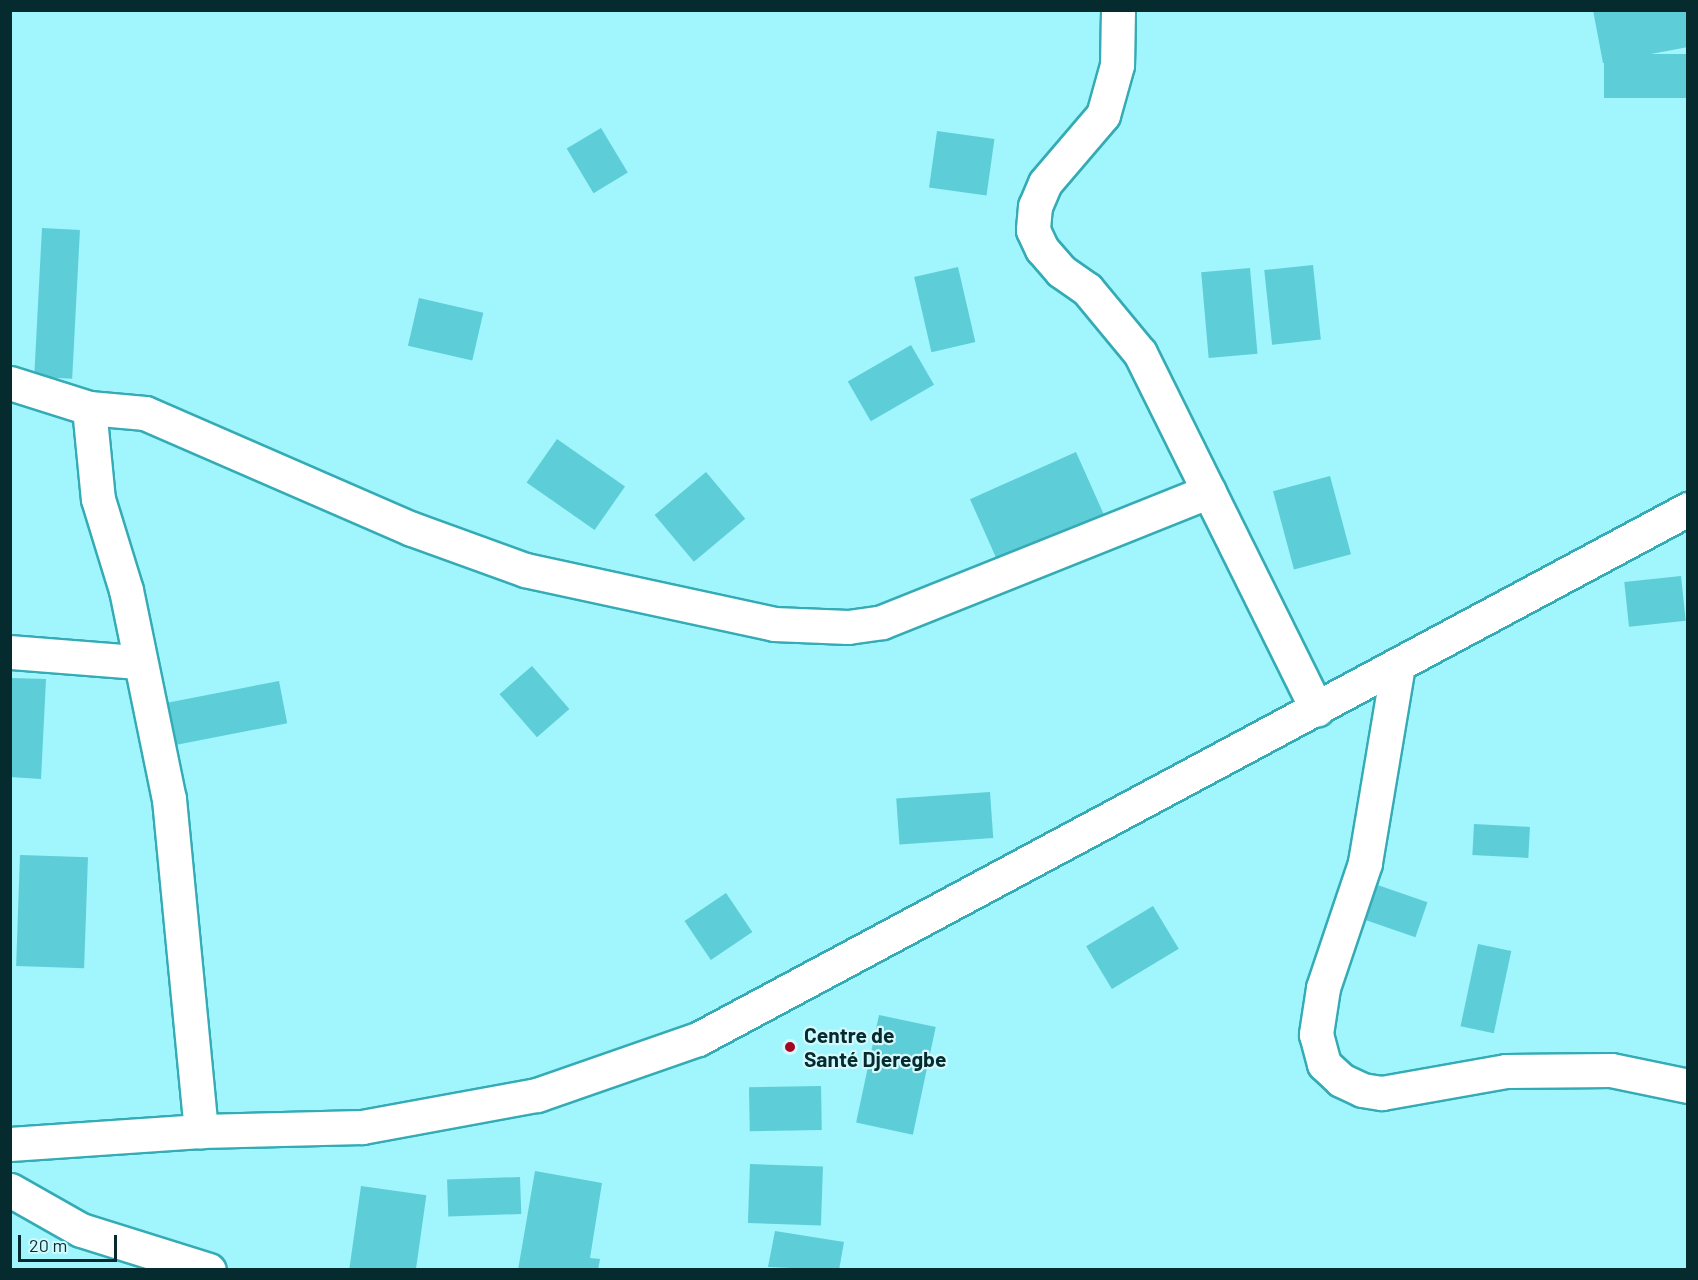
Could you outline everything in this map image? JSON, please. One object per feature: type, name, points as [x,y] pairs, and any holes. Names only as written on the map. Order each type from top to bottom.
[{"type":"street","points":[[1118,10],[1117,65],[1103,115],[1045,183],[1035,206],[1034,230],[1042,249],[1061,271],[1095,297],[1140,353],[1317,709]]},
{"type":"street","points":[[10,383],[89,408],[145,413],[412,529],[525,570],[774,624],[848,627],[882,622],[1209,491]]},
{"type":"street","points":[[89,408],[98,499],[126,590],[138,662],[169,799],[201,1131]]},
{"type":"street","points":[[10,1144],[201,1131],[362,1127],[537,1095],[698,1039],[1688,509]]},
{"type":"street","points":[[10,652],[138,662]]},
{"type":"street","points":[[1398,665],[1365,863],[1323,988],[1316,1035],[1324,1064],[1341,1080],[1362,1090],[1383,1093],[1506,1071],[1611,1070],[1688,1086]]},
{"type":"street","points":[[10,1190],[81,1230],[209,1269]]},
{"type":"building","points":[[1593,10],[1688,10],[1688,47],[1603,63]]},
{"type":"building","points":[[1604,54],[1688,54],[1688,98],[1604,98]]},
{"type":"building","points":[[601,128],[628,173],[593,193],[567,149]]},
{"type":"building","points":[[937,131],[994,139],[987,196],[929,187]]},
{"type":"building","points":[[42,228],[80,230],[72,379],[34,377]]},
{"type":"building","points":[[1313,265],[1321,340],[1272,345],[1264,270]]},
{"type":"building","points":[[958,267],[975,342],[931,352],[914,277]]},
{"type":"building","points":[[1250,268],[1257,354],[1209,358],[1201,272]]},
{"type":"building","points":[[419,298],[483,313],[472,361],[408,346]]},
{"type":"building","points":[[911,345],[934,385],[871,421],[848,382]]},
{"type":"building","points":[[557,439],[625,487],[595,530],[527,482]]},
{"type":"building","points":[[1076,452],[1104,515],[998,562],[970,499]]},
{"type":"building","points":[[706,472],[745,519],[694,562],[655,515]]},
{"type":"building","points":[[1330,476],[1351,554],[1294,570],[1273,491]]},
{"type":"building","points":[[1681,576],[1686,621],[1629,627],[1624,582]]},
{"type":"building","points":[[532,666],[569,709],[537,737],[500,694]]},
{"type":"building","points":[[10,678],[46,679],[41,779],[10,777]]},
{"type":"building","points":[[279,681],[287,723],[170,746],[162,704]]},
{"type":"building","points":[[990,792],[993,838],[899,844],[896,799]]},
{"type":"building","points":[[1474,824],[1530,827],[1528,858],[1472,855]]},
{"type":"building","points":[[20,855],[88,857],[84,968],[16,966]]},
{"type":"building","points":[[1366,881],[1427,902],[1415,937],[1354,916]]},
{"type":"building","points":[[726,893],[752,932],[711,960],[685,921]]},
{"type":"building","points":[[1153,906],[1179,949],[1112,989],[1086,946]]},
{"type":"building","points":[[1478,944],[1511,951],[1494,1033],[1461,1026]]},
{"type":"building","points":[[879,1015],[936,1027],[913,1135],[856,1123]]},
{"type":"building","points":[[821,1086],[822,1130],[750,1131],[749,1087]]},
{"type":"building","points":[[750,1164],[823,1167],[821,1226],[748,1223]]},
{"type":"building","points":[[535,1171],[602,1183],[590,1258],[600,1259],[598,1270],[518,1270]]},
{"type":"building","points":[[520,1177],[521,1214],[448,1217],[447,1180]]},
{"type":"building","points":[[361,1186],[426,1195],[416,1270],[349,1270]]},
{"type":"building","points":[[775,1231],[844,1242],[839,1270],[768,1267]]},
{"type":"place","name":"Centre de Santé Djeregbe","points":[[790,1047]]}]
